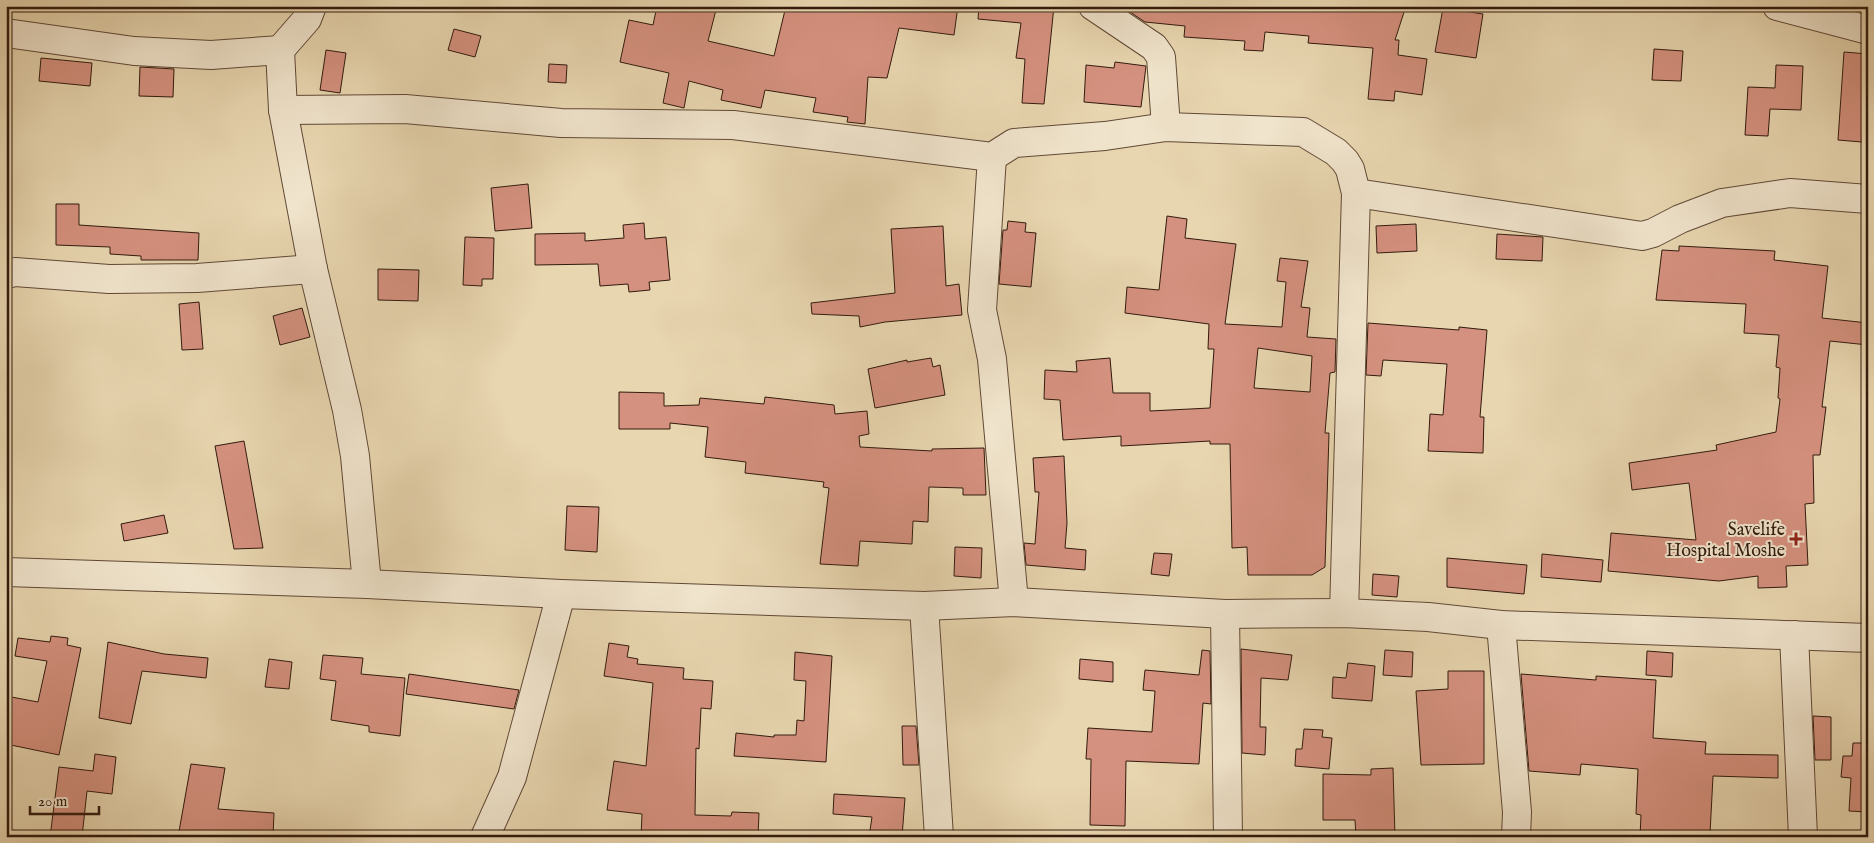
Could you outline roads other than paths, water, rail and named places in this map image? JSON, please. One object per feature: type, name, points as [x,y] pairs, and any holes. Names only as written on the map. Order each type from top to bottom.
[{"type":"street","points":[[6,33],[134,51],[211,55],[280,50],[307,20],[312,6]]},
{"type":"street","points":[[1093,6],[1154,47],[1161,57],[1166,127]]},
{"type":"street","points":[[1777,6],[1868,30]]},
{"type":"street","points":[[280,50],[283,110],[313,269],[347,410],[355,456],[367,584]]},
{"type":"street","points":[[283,110],[405,109],[561,123],[733,125],[992,157],[1014,143],[1105,136],[1166,127],[1302,132],[1336,152],[1345,161],[1350,169],[1356,193],[1357,225],[1344,613]]},
{"type":"street","points":[[992,157],[982,310],[992,359],[1014,602]]},
{"type":"street","points":[[1356,193],[1642,236],[1722,203],[1790,193],[1868,199]]},
{"type":"street","points":[[6,274],[15,272],[109,279],[197,278],[313,269]]},
{"type":"street","points":[[6,572],[924,606],[1014,602],[1225,614],[1344,613],[1428,617],[1501,625],[1868,638]]},
{"type":"street","points":[[485,837],[512,777],[561,594]]},
{"type":"street","points":[[924,606],[939,837]]},
{"type":"street","points":[[1225,614],[1228,837]]},
{"type":"street","points":[[1501,625],[1517,812],[1516,837]]},
{"type":"street","points":[[1794,635],[1803,837]]},
{"type":"place","name":"Savelife Hospital Moshe","points":[[1796,539]]}]
